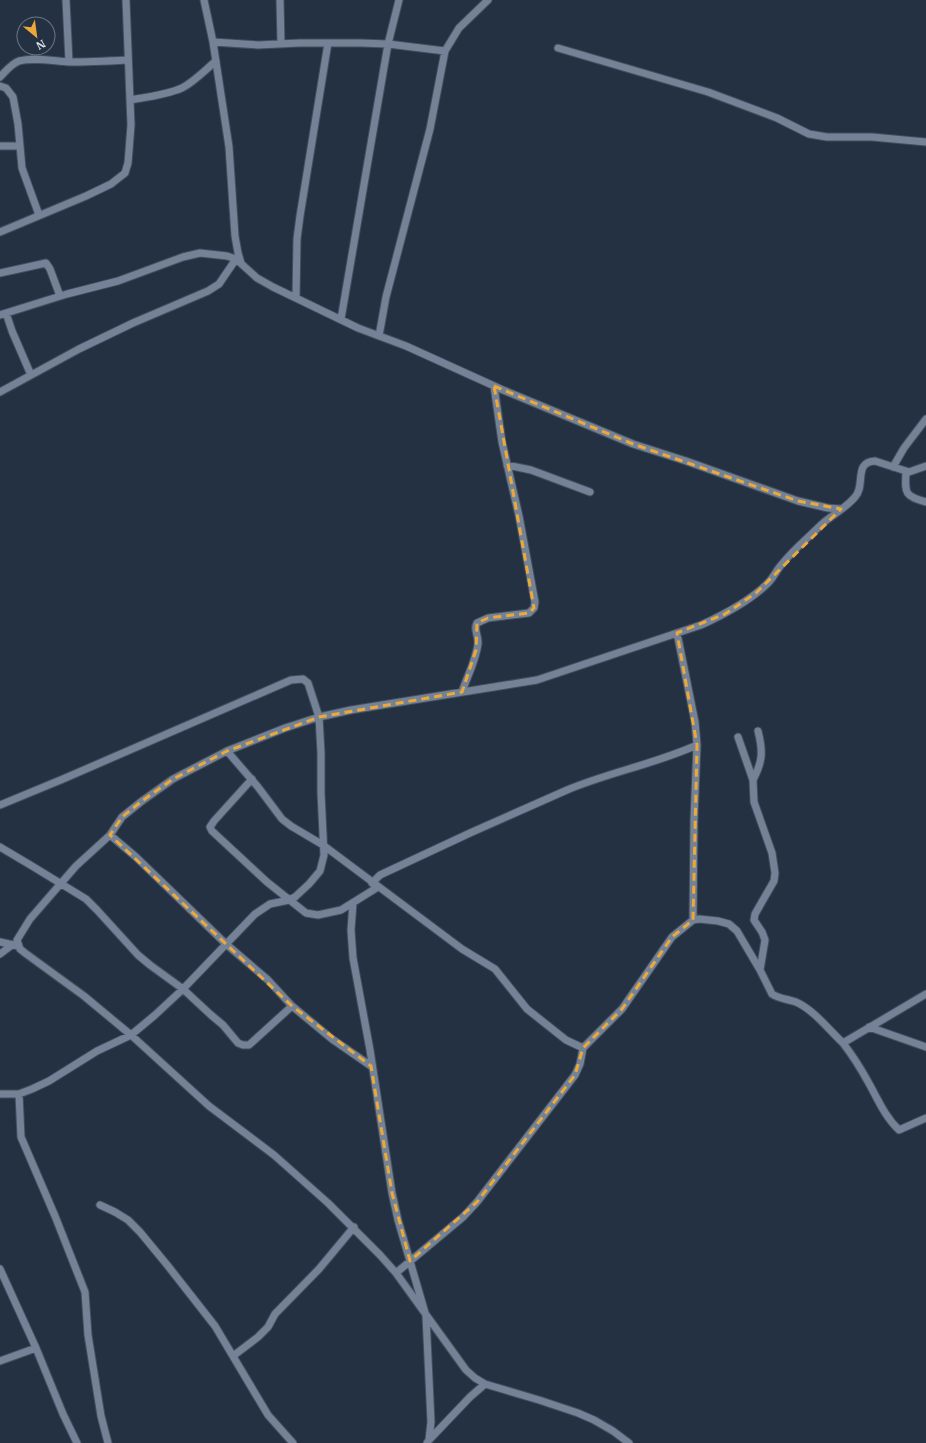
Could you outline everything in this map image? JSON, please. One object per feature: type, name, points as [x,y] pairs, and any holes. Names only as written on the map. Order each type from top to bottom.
[{"type":"street","points":[[66,0],[69,62]]},
{"type":"street","points":[[0,232],[86,196],[111,184],[124,173],[128,164],[130,150],[130,100],[126,0]]},
{"type":"street","points":[[0,392],[79,349],[133,322],[208,291],[219,284],[239,262],[235,236],[229,147],[213,42],[204,0]]},
{"type":"street","points":[[280,0],[281,44]]},
{"type":"street","points":[[341,319],[388,44],[399,0]]},
{"type":"street","points":[[379,336],[386,297],[430,129],[445,50],[459,28],[488,0]]},
{"type":"street","points":[[213,42],[258,45],[328,43],[388,44],[445,50]]},
{"type":"street","points":[[296,298],[297,239],[328,43]]},
{"type":"street","points":[[558,48],[708,92],[777,118],[809,134],[827,138],[872,137],[926,142]]},
{"type":"street","points":[[0,77],[11,65],[18,62],[46,60],[69,62],[128,60]]},
{"type":"street","points":[[130,100],[168,93],[182,87],[196,78],[216,61]]},
{"type":"street","points":[[0,86],[6,88],[13,97],[24,176],[39,215]]},
{"type":"street","points":[[0,146],[20,146]]},
{"type":"street","points":[[31,375],[3,314],[60,296],[118,281],[155,266],[200,253],[227,256],[239,262],[257,278],[341,319],[406,346],[494,386],[633,444],[686,460],[798,501],[822,507],[841,509]]},
{"type":"street","points":[[0,273],[46,263],[50,269],[60,296]]},
{"type":"street","points":[[462,692],[476,650],[478,640],[475,628],[477,622],[488,618],[529,613],[534,608],[535,602],[502,442],[494,386]]},
{"type":"street","points":[[893,467],[904,448],[926,419]]},
{"type":"street","points":[[0,954],[15,946],[24,927],[60,883],[110,835],[122,817],[173,779],[227,751],[285,728],[318,717],[351,710],[537,680],[701,625],[725,614],[756,593],[767,583],[788,558],[823,524],[855,498],[860,488],[861,473],[867,463],[875,461],[906,472],[926,466]]},
{"type":"street","points":[[507,464],[531,470],[590,492]]},
{"type":"street","points":[[906,472],[905,488],[907,492],[910,496],[926,502]]},
{"type":"street","points":[[678,633],[694,714],[697,745],[694,820],[693,920]]},
{"type":"street","points":[[0,805],[290,680],[303,679],[308,683],[318,717],[321,753],[324,855],[320,871],[295,897],[289,900],[270,904],[254,914],[183,988],[155,1015],[131,1035],[97,1051],[49,1081],[19,1094],[0,1094]]},
{"type":"street","points":[[753,780],[760,767],[762,755],[758,731]]},
{"type":"street","points":[[738,737],[753,780],[754,802],[772,854],[775,873],[774,881],[755,914],[754,920],[762,932],[764,940],[760,970]]},
{"type":"street","points":[[252,779],[210,827],[228,847],[289,900],[306,913],[318,915],[341,910],[354,903],[375,885],[380,875],[470,833],[578,785],[665,758],[697,745]]},
{"type":"street","points":[[227,751],[252,779],[282,818],[291,826],[323,845],[462,948],[496,969],[527,1010],[566,1040],[583,1048]]},
{"type":"street","points":[[110,835],[136,857],[226,944],[268,980],[292,1006],[332,1039],[372,1066]]},
{"type":"street","points":[[0,847],[86,899],[150,965],[183,988],[223,1025],[238,1043],[249,1045],[292,1006]]},
{"type":"street","points":[[354,903],[351,930],[353,958],[370,1050],[392,1193],[426,1316],[431,1422],[428,1442]]},
{"type":"street","points":[[396,1273],[463,1217],[476,1202],[575,1074],[580,1064],[583,1048],[622,1009],[672,937],[693,920],[699,919],[718,921],[729,924],[737,932],[760,970],[772,994],[796,1003],[811,1012],[843,1043],[859,1065],[892,1124],[899,1130],[926,1118]]},
{"type":"street","points":[[0,942],[15,946],[84,996],[131,1035],[204,1101],[274,1155],[354,1227],[396,1273],[466,1370],[475,1378],[485,1384],[578,1413],[613,1431],[629,1443]]},
{"type":"street","points":[[843,1043],[926,994]]},
{"type":"street","points":[[869,1027],[926,1046]]},
{"type":"street","points":[[19,1094],[21,1137],[55,1216],[84,1292],[88,1335],[101,1416],[108,1443]]},
{"type":"street","points":[[100,1205],[128,1220],[140,1232],[203,1310],[215,1326],[268,1415],[292,1443]]},
{"type":"street","points":[[233,1356],[258,1337],[268,1327],[275,1314],[319,1269],[354,1227]]},
{"type":"street","points":[[0,1269],[77,1443]]},
{"type":"street","points":[[0,1361],[36,1348]]},
{"type":"street","points":[[428,1442],[470,1397],[485,1384]]},
{"type":"highlighted area","points":[[494,386],[633,444],[798,501],[841,509],[756,593],[725,614],[677,633],[697,745],[693,920],[672,937],[622,1009],[583,1048],[575,1075],[477,1202],[410,1261],[392,1193],[371,1066],[292,1006],[110,835],[122,817],[142,801],[173,779],[227,751],[319,717],[462,692],[476,650],[477,623],[488,618],[529,613],[534,608]]}]
